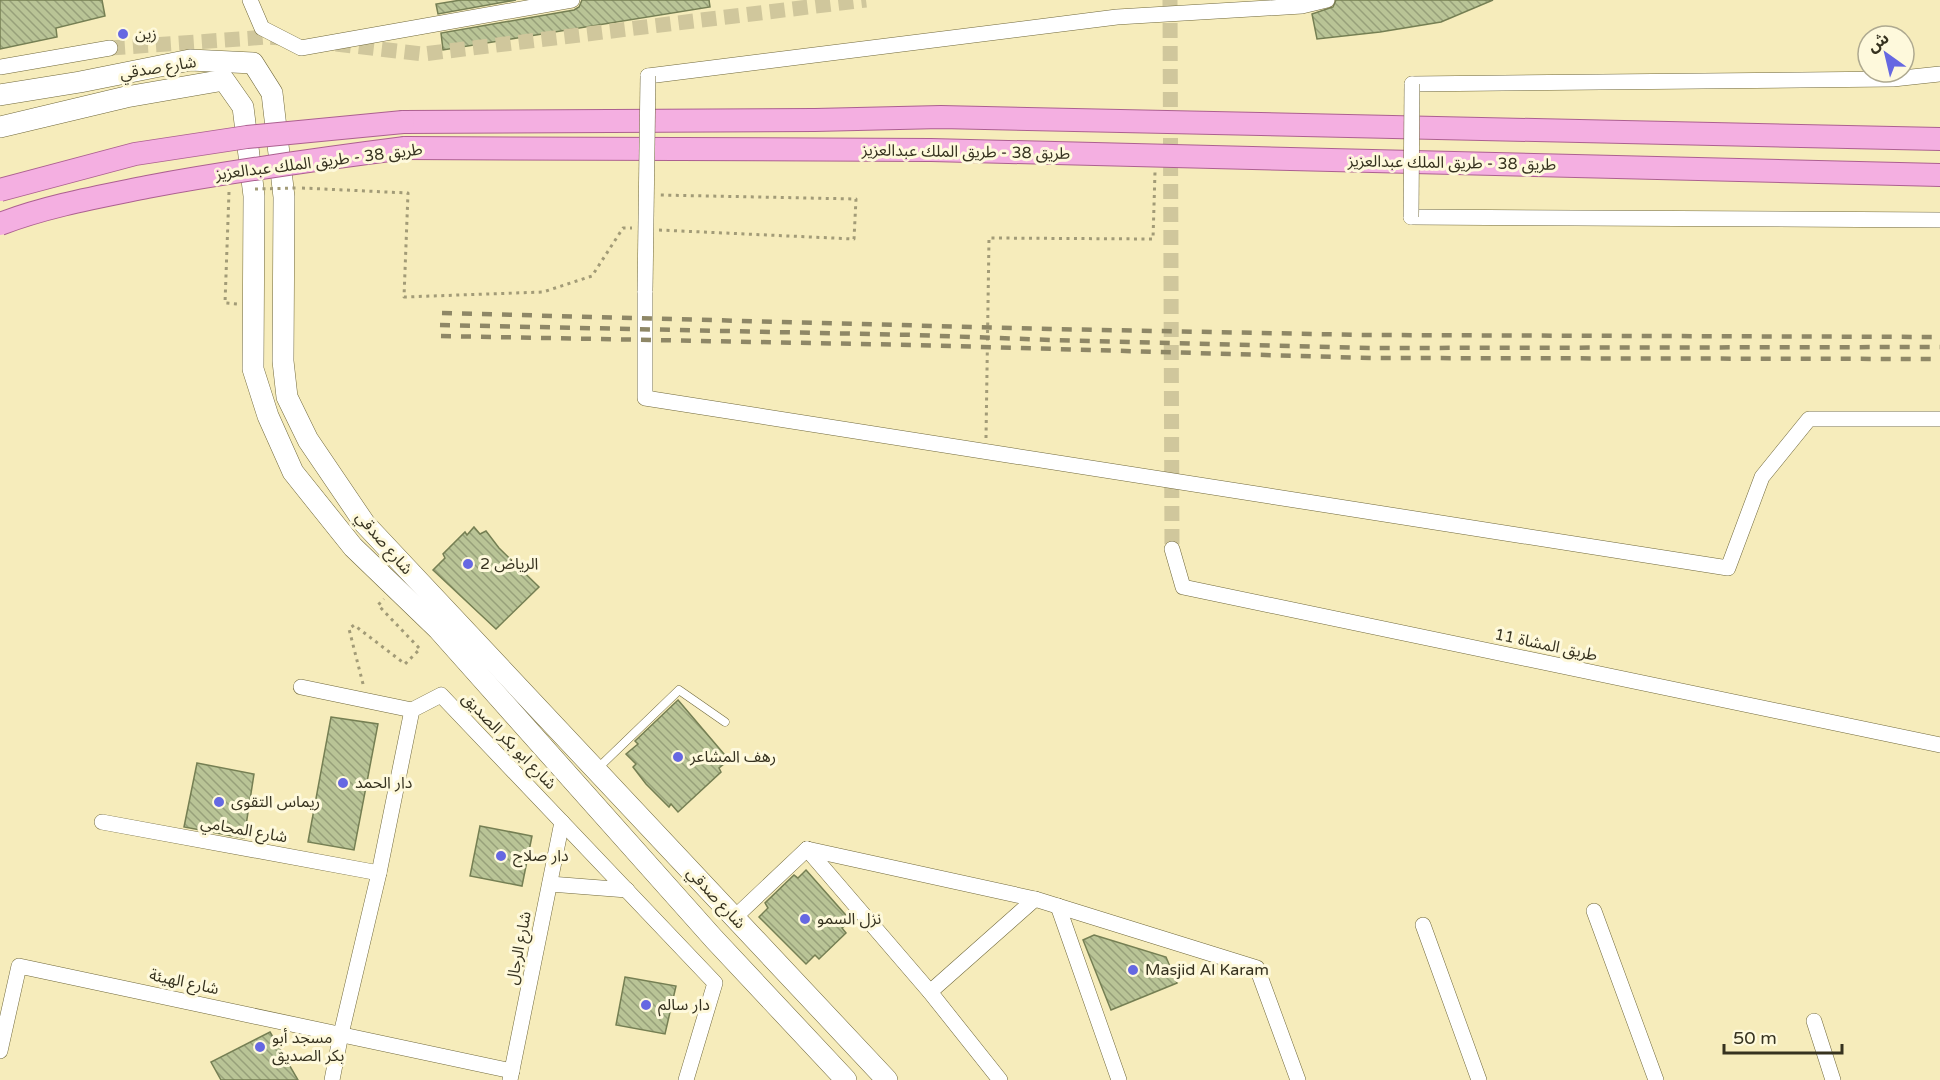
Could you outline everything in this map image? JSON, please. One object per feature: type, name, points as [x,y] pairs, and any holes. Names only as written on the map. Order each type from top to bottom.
[{"type":"main road","name":"طريق 38 - طريق الملك عبدالعزيز","points":[[0,190],[15,184],[135,154],[247,137],[402,122],[815,120],[941,117],[1940,139]]},
{"type":"main road","name":"طريق 38 - طريق الملك عبدالعزيز","points":[[0,224],[21,216],[112,194],[197,178],[405,148],[920,150],[1940,175]]},
{"type":"street","points":[[250,0],[262,28],[301,48],[572,0]]},
{"type":"street","points":[[1327,0],[1302,6],[1117,17],[648,76],[645,398],[1728,568],[1762,477],[1809,419],[1940,419]]},
{"type":"street","points":[[0,67],[110,48]]},
{"type":"street","name":"شارع صدقي","points":[[0,95],[190,60],[227,71],[243,107],[254,196],[253,369],[268,416],[293,472],[353,547],[438,629],[714,939],[846,1080]]},
{"type":"street","name":"شارع صدقي","points":[[0,127],[126,97],[253,63],[272,93],[284,197],[283,361],[287,397],[308,440],[364,524],[734,918],[880,1078]]},
{"type":"street","points":[[1940,74],[1893,79],[1412,84],[1411,217],[1940,220]]},
{"type":"street","name":"طريق المشاة 11","points":[[1172,549],[1183,587],[1940,745]]},
{"type":"street","points":[[396,590],[412,574]]},
{"type":"street","points":[[301,687],[412,710],[333,1080]]},
{"type":"street","name":"شارع ابو بكر الصديق","points":[[412,710],[441,695],[715,983],[686,1080]]},
{"type":"street","name":"شارع المحامي","points":[[102,822],[379,873]]},
{"type":"street","name":"شارع الرجال","points":[[511,1076],[562,822]]},
{"type":"street","points":[[714,939],[807,849]]},
{"type":"street","points":[[807,849],[1035,898],[1257,968],[1298,1080]]},
{"type":"street","points":[[807,849],[930,992],[1000,1080]]},
{"type":"street","points":[[550,884],[627,890]]},
{"type":"street","points":[[930,992],[1035,898]]},
{"type":"street","points":[[1058,906],[1119,1080]]},
{"type":"street","points":[[1594,911],[1656,1080]]},
{"type":"street","points":[[1423,925],[1479,1080]]},
{"type":"street","name":"شارع الهيئة","points":[[0,1052],[19,966],[341,1034],[511,1076]]},
{"type":"street","points":[[1814,1021],[1833,1080]]},
{"type":"lane","points":[[596,770],[679,690],[725,722]]},
{"type":"path","points":[[985,451],[989,238],[1153,239],[1155,156]]},
{"type":"path","points":[[252,190],[296,188],[408,193],[404,297],[543,292],[592,276],[622,228],[634,228]]},
{"type":"path","points":[[225,303],[229,190]]},
{"type":"path","points":[[647,195],[856,199],[854,239],[657,230]]},
{"type":"path","points":[[367,701],[349,629],[354,625],[405,664],[420,649],[378,604],[396,590]]},
{"type":"building","points":[[0,0],[102,0],[105,16],[56,28],[57,37],[0,49]]},
{"type":"building","points":[[461,0],[516,0],[438,14],[436,4]]},
{"type":"building","points":[[582,0],[709,0],[710,7],[443,50],[441,33],[574,10],[579,7]]},
{"type":"building","points":[[1336,0],[1493,0],[1441,22],[1317,39],[1312,14],[1333,7]]},
{"type":"building","points":[[474,527],[480,534],[486,531],[499,548],[539,587],[496,629],[433,570],[445,558],[443,554],[465,532],[467,535]]},
{"type":"building","name":"رهف المشاعر","points":[[678,700],[729,760],[719,768],[721,772],[678,812],[671,804],[669,807],[646,784],[633,767],[636,764],[626,754],[638,744],[635,741]]},
{"type":"building","name":"دار الحمد","points":[[331,717],[378,724],[354,850],[308,842]]},
{"type":"building","name":"ريماس التقوى","points":[[197,763],[254,774],[244,838],[184,827]]},
{"type":"building","name":"دار صلاح","points":[[480,826],[532,836],[522,886],[470,876]]},
{"type":"building","name":"نزل السمو","points":[[806,870],[851,921],[842,928],[846,933],[819,959],[815,955],[806,964],[759,917],[768,908],[765,903],[794,875],[798,878]]},
{"type":"building","name":"Masjid Al Karam","points":[[1094,935],[1166,957],[1177,983],[1111,1010],[1083,940]]},
{"type":"building","name":"دار سالم","points":[[625,977],[676,986],[665,1034],[616,1025]]},
{"type":"building","name":"مسجد أبو بكر الصديق","points":[[270,1032],[298,1080],[221,1080],[211,1062]]},
{"type":"tunnel","points":[[336,44],[423,54],[866,0]]},
{"type":"tunnel","points":[[1170,0],[1172,549]]},
{"type":"tunnel","points":[[110,48],[268,37],[282,38]]},
{"type":"railway","points":[[442,313],[1368,335],[1940,337]]},
{"type":"railway","points":[[440,325],[1369,348],[1940,347]]},
{"type":"railway","points":[[441,336],[915,345],[1371,358],[1940,359]]},
{"type":"place","name":"زين","points":[[123,34]]},
{"type":"place","name":"الرياض 2","points":[[468,564]]},
{"type":"place","name":"رهف المشاعر","points":[[678,757]]},
{"type":"place","name":"دار الحمد","points":[[343,783]]},
{"type":"place","name":"ريماس التقوى","points":[[219,802]]},
{"type":"place","name":"دار صلاح","points":[[501,856]]},
{"type":"place","name":"نزل السمو","points":[[805,919]]},
{"type":"place","name":"Masjid Al Karam","points":[[1133,970]]},
{"type":"place","name":"دار سالم","points":[[646,1005]]},
{"type":"place","name":"مسجد أبو بكر الصديق","points":[[260,1047]]}]
